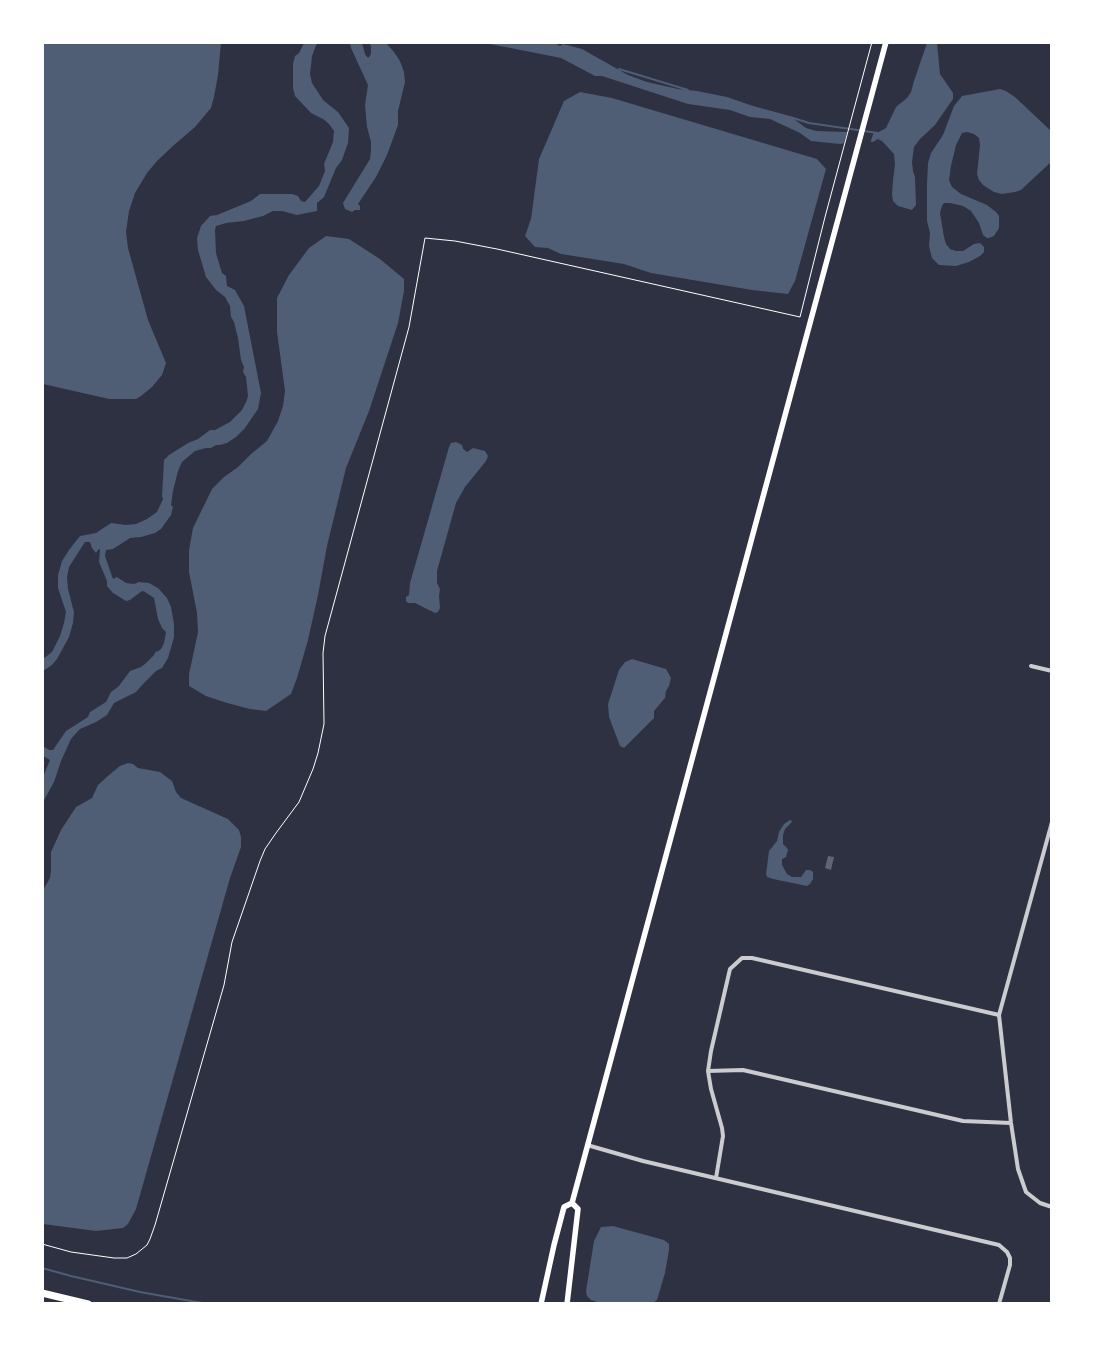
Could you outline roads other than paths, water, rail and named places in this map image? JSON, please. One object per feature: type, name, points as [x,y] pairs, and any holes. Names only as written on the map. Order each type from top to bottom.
[{"type":"highway","points":[[42,1293],[88,1304]]},
{"type":"main road","points":[[541,1304],[564,1207],[572,1203],[886,42]]},
{"type":"main road","points":[[566,1304],[578,1209],[572,1203]]},
{"type":"street","points":[[1032,666],[1052,670]]},
{"type":"street","points":[[1052,822],[999,1015],[1018,1169],[1026,1192],[1040,1203],[1052,1207]]},
{"type":"street","points":[[716,1178],[723,1136],[708,1071],[730,970],[742,958],[752,958],[999,1015]]},
{"type":"street","points":[[708,1071],[743,1070],[963,1121],[1011,1123]]},
{"type":"street","points":[[587,1145],[643,1161],[999,1245],[1007,1252],[1010,1258],[1010,1265],[999,1304]]},
{"type":"water","points":[[553,42],[560,46],[563,44],[582,49],[628,75],[647,82],[727,97],[790,116],[806,128],[816,131],[877,133],[886,128],[896,107],[911,92],[927,43],[937,43],[940,74],[953,93],[953,99],[935,125],[914,147],[912,162],[915,177],[916,205],[912,210],[898,206],[893,201],[894,154],[878,139],[873,142],[860,141],[840,144],[811,141],[800,133],[770,119],[750,117],[730,110],[688,104],[602,76],[595,76],[561,58],[485,43]]},
{"type":"water","points":[[42,43],[221,43],[218,75],[211,108],[195,127],[157,161],[147,173],[135,193],[129,211],[126,232],[128,248],[148,320],[166,363],[162,375],[152,387],[136,399],[109,399],[43,384]]},
{"type":"water","points":[[304,43],[317,43],[312,56],[310,74],[312,83],[323,100],[338,112],[349,128],[348,143],[342,160],[336,168],[324,197],[317,203],[317,211],[297,215],[273,211],[244,221],[216,226],[215,230],[216,253],[222,273],[226,276],[227,286],[235,290],[244,306],[261,393],[258,409],[245,428],[236,437],[227,443],[195,451],[182,462],[173,491],[171,515],[161,529],[155,533],[130,538],[113,549],[106,550],[105,556],[113,579],[117,577],[126,583],[134,584],[139,582],[149,583],[158,588],[167,598],[171,607],[174,637],[168,658],[162,668],[156,671],[136,692],[114,703],[107,715],[80,729],[71,739],[54,782],[43,802],[43,777],[50,760],[43,756],[43,746],[53,750],[66,731],[88,717],[90,712],[106,702],[111,692],[119,686],[130,671],[145,664],[156,651],[161,649],[164,643],[166,632],[158,619],[154,598],[142,591],[126,601],[113,593],[107,586],[107,581],[99,562],[100,549],[96,553],[90,542],[85,542],[69,567],[67,577],[74,612],[69,637],[57,659],[43,671],[43,659],[52,652],[64,623],[66,612],[58,588],[58,575],[62,561],[69,550],[80,536],[96,533],[111,523],[136,524],[157,512],[163,499],[164,460],[210,430],[215,430],[230,422],[242,410],[246,402],[248,396],[246,377],[243,372],[244,367],[230,306],[225,297],[216,290],[206,277],[198,250],[197,238],[201,226],[210,216],[251,201],[260,194],[292,194],[305,202],[319,186],[325,171],[324,164],[333,142],[334,131],[323,119],[311,113],[295,96],[293,64],[295,56],[299,53]]},
{"type":"water","points":[[350,43],[362,43],[368,58],[371,53],[369,43],[386,43],[400,61],[405,82],[398,111],[398,125],[387,155],[376,177],[358,204],[360,210],[352,212],[345,209],[343,203],[370,159],[371,142],[367,127],[365,105],[368,85]]},
{"type":"water","points":[[1000,89],[1015,97],[1051,131],[1051,162],[1021,190],[1002,194],[994,192],[983,185],[977,174],[979,138],[974,134],[962,133],[956,145],[949,180],[952,187],[961,194],[987,205],[996,212],[999,216],[999,228],[994,236],[987,238],[983,235],[979,223],[971,211],[963,206],[944,203],[940,213],[944,237],[950,249],[963,251],[974,244],[980,243],[984,247],[984,252],[969,262],[956,266],[939,265],[932,258],[927,221],[928,163],[931,153],[943,135],[954,106],[962,96]]},
{"type":"water","points":[[580,92],[612,98],[817,159],[826,169],[795,281],[788,294],[752,290],[651,273],[624,264],[561,254],[548,248],[535,247],[525,236],[531,219],[539,159],[564,101]]},
{"type":"water","points":[[326,236],[349,239],[380,259],[404,279],[404,291],[398,323],[369,411],[346,468],[327,546],[308,640],[297,678],[291,694],[266,711],[250,709],[206,696],[189,686],[189,674],[198,632],[197,613],[189,572],[189,550],[193,528],[212,489],[267,441],[278,421],[285,391],[277,332],[277,298],[289,275],[309,248]]},
{"type":"water","points":[[456,442],[462,445],[463,449],[467,452],[473,448],[485,451],[488,456],[465,487],[456,503],[437,571],[437,583],[440,589],[440,608],[435,613],[415,603],[408,603],[406,597],[409,595],[410,583],[449,447],[451,443]]},
{"type":"water","points":[[632,659],[666,669],[671,678],[665,698],[654,711],[654,718],[624,748],[620,746],[609,717],[608,704],[619,670],[625,662]]},
{"type":"water","points":[[128,763],[138,768],[160,772],[172,781],[176,792],[181,798],[228,819],[239,830],[241,847],[230,878],[136,1209],[128,1224],[123,1228],[96,1231],[43,1224],[43,890],[50,878],[51,852],[61,830],[76,807],[92,798],[98,785],[120,766]]},
{"type":"water","points":[[790,820],[792,821],[785,829],[783,835],[783,844],[788,850],[786,857],[782,859],[782,865],[787,874],[792,877],[801,877],[806,870],[813,872],[813,879],[807,886],[773,879],[767,877],[766,874],[769,851],[777,841],[779,832],[784,824]]},
{"type":"water","points":[[613,1226],[664,1240],[669,1244],[665,1273],[657,1300],[653,1303],[600,1303],[591,1300],[587,1296],[586,1291],[594,1241],[601,1227]]},
{"type":"waterway","points":[[619,69],[688,90]]},
{"type":"waterway","points":[[790,117],[809,123],[878,133]]},
{"type":"waterway","points":[[42,1268],[140,1292],[208,1304]]}]
